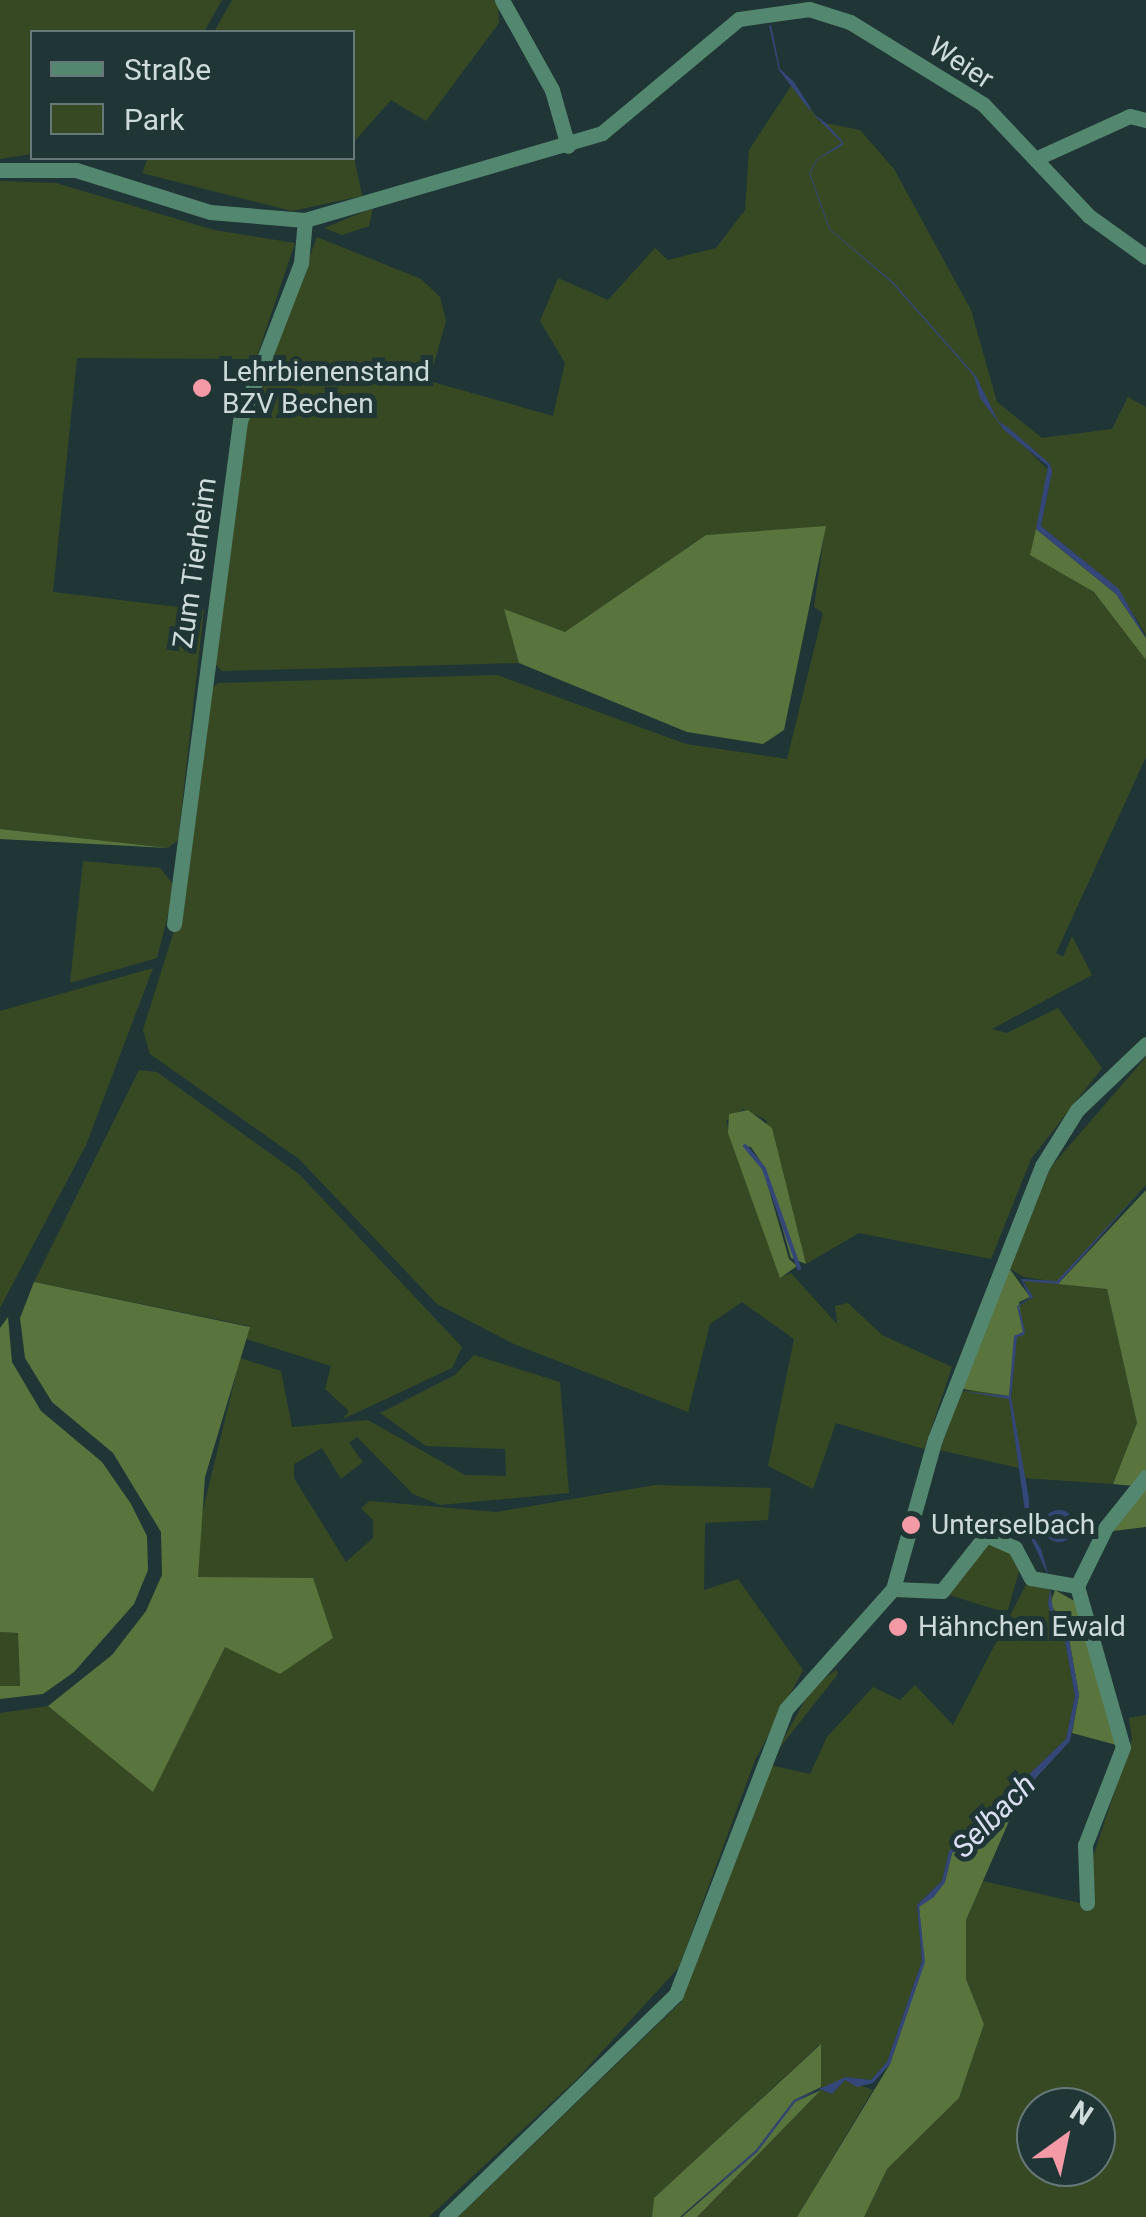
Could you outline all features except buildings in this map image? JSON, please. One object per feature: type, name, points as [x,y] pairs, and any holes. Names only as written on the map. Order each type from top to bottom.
[{"type":"street","points":[[502,0],[552,90],[568,146]]},
{"type":"street","name":"Weier","points":[[0,170],[76,170],[210,212],[305,220],[568,146],[618,122],[740,19],[784,8],[850,22],[983,104],[1035,159],[1146,257]]},
{"type":"street","points":[[1035,159],[1130,116],[1146,120]]},
{"type":"street","name":"Zum Tierheim","points":[[174,924],[240,421],[300,262],[305,220]]},
{"type":"street","points":[[446,2217],[676,1994],[786,1709],[893,1588],[935,1439],[1042,1166],[1077,1110],[1146,1044]]},
{"type":"street","points":[[1087,1903],[1085,1845],[1123,1747],[1077,1586],[1106,1527],[1146,1477]]},
{"type":"street","points":[[893,1588],[942,1591],[986,1536],[1015,1548],[1031,1578],[1077,1586]]},
{"type":"green space","points":[[0,0],[222,0],[205,30],[30,30],[30,154],[0,159]]},
{"type":"green space","points":[[232,0],[498,0],[499,23],[426,121],[391,100],[355,141],[355,30],[215,30]]},
{"type":"green space","points":[[793,83],[820,122],[860,130],[894,169],[971,310],[997,402],[1042,438],[1112,429],[1128,397],[1146,407],[1146,635],[1118,589],[1041,526],[1052,472],[1050,464],[1014,436],[1050,472],[1031,555],[1094,592],[1146,660],[1146,757],[1056,953],[1063,957],[1072,936],[1092,975],[992,1029],[1007,1033],[1058,1008],[1102,1068],[1031,1159],[991,1259],[859,1233],[806,1264],[766,1120],[743,1109],[726,1121],[780,1277],[791,1273],[837,1324],[835,1306],[848,1303],[882,1335],[952,1367],[924,1449],[836,1423],[813,1489],[768,1466],[794,1339],[742,1302],[710,1324],[688,1412],[514,1344],[437,1304],[299,1159],[150,1054],[143,1030],[182,905],[206,694],[218,683],[497,675],[686,744],[787,759],[823,613],[814,607],[825,527],[706,535],[565,632],[505,610],[519,663],[222,671],[210,659],[245,427],[317,237],[421,279],[440,297],[446,321],[429,381],[553,416],[565,363],[540,321],[558,278],[608,300],[655,248],[668,260],[716,248],[745,210],[749,150]]},
{"type":"green space","points":[[147,160],[355,160],[362,196],[292,211],[142,173]]},
{"type":"green space","points":[[0,181],[56,183],[214,230],[295,243],[256,359],[77,358],[53,592],[204,610],[178,840],[168,848],[0,829]]},
{"type":"green space","points":[[373,208],[369,226],[342,235],[324,228]]},
{"type":"green space","points":[[826,526],[784,730],[763,744],[687,732],[519,663],[504,609],[565,632],[706,535]]},
{"type":"green space","points":[[1036,529],[1116,594],[1146,638],[1146,660],[1094,592],[1030,555]]},
{"type":"green space","points":[[0,829],[168,848],[0,839]]},
{"type":"green space","points":[[83,861],[160,868],[173,884],[171,903],[157,958],[70,983]]},
{"type":"green space","points":[[153,968],[86,1145],[0,1308],[0,1011]]},
{"type":"green space","points":[[1146,1057],[1146,1185],[1057,1282],[1024,1277],[1009,1268],[1050,1168]]},
{"type":"green space","points":[[139,1070],[157,1072],[300,1175],[462,1347],[452,1368],[343,1419],[349,1411],[325,1389],[331,1366],[246,1339],[249,1326],[34,1282]]},
{"type":"green space","points":[[748,1110],[772,1128],[806,1264],[791,1258],[765,1168],[751,1147],[745,1146],[763,1169],[789,1259],[797,1266],[780,1278],[728,1133],[729,1114]]},
{"type":"green space","points":[[1146,1190],[1146,1472],[1135,1486],[1113,1484],[1137,1423],[1107,1289],[1058,1284]]},
{"type":"green space","points":[[1009,1268],[1030,1297],[1019,1302],[1023,1332],[1015,1336],[1009,1396],[963,1389]]},
{"type":"green space","points":[[1023,1280],[1107,1289],[1137,1423],[1113,1484],[1023,1478],[1011,1397],[1019,1306],[1033,1297]]},
{"type":"green space","points":[[34,1282],[250,1327],[205,1477],[198,1577],[313,1578],[333,1638],[280,1674],[225,1647],[153,1792],[48,1706],[112,1655],[146,1611],[162,1575],[161,1532],[113,1453],[52,1402],[25,1358],[20,1318]]},
{"type":"green space","points":[[8,1317],[12,1362],[41,1411],[102,1462],[131,1504],[147,1536],[148,1570],[134,1604],[74,1672],[43,1694],[0,1699],[0,1686],[20,1686],[18,1633],[0,1632],[0,1328]]},
{"type":"green space","points":[[474,1355],[560,1382],[569,1493],[440,1505],[413,1494],[357,1437],[349,1443],[363,1462],[341,1479],[322,1448],[294,1464],[294,1478],[346,1562],[373,1538],[373,1520],[361,1508],[370,1501],[496,1512],[655,1485],[771,1488],[768,1520],[705,1523],[704,1590],[738,1579],[803,1670],[755,1760],[679,1967],[577,2079],[429,2217],[0,2217],[0,1713],[48,1706],[153,1791],[241,1581],[198,1578],[198,1530],[240,1358],[281,1371],[292,1427],[368,1420],[465,1475],[506,1476],[505,1449],[426,1446],[380,1413],[455,1375]]},
{"type":"green space","points":[[989,1390],[1009,1399],[1019,1468],[939,1450],[962,1391]]},
{"type":"green space","points":[[1146,1489],[1146,1527],[1113,1531]]},
{"type":"green space","points":[[988,1541],[1010,1551],[1019,1571],[1007,1613],[946,1594]]},
{"type":"green space","points":[[1027,1583],[1050,1590],[1062,1624],[1075,1696],[1066,1739],[949,1851],[942,1881],[917,1905],[922,1961],[887,2062],[871,2080],[845,2077],[831,2091],[821,2087],[819,2045],[654,2198],[652,2217],[458,2217],[681,2002],[770,1765],[810,1774],[827,1737],[873,1687],[900,1700],[915,1685],[953,1725]]},
{"type":"green space","points":[[1055,1590],[1078,1603],[1120,1746],[1072,1733],[1079,1695],[1066,1622],[1050,1605]]},
{"type":"green space","points":[[0,1632],[18,1633],[20,1687],[0,1686]]},
{"type":"green space","points":[[836,1670],[838,1674],[777,1751],[812,1687]]},
{"type":"green space","points":[[1146,1715],[1146,2217],[864,2217],[887,2169],[959,2098],[984,2024],[966,1979],[966,1920],[983,1881],[1093,1906],[1090,1866],[1132,1739],[1129,1718]]},
{"type":"green space","points":[[1020,1796],[966,1920],[966,1979],[984,2024],[959,2098],[887,2169],[864,2217],[797,2217],[890,2064],[924,1961],[919,1907],[945,1882],[952,1853]]},
{"type":"green space","points":[[821,2044],[821,2087],[794,2100],[756,2150],[680,2217],[652,2217],[654,2198]]},
{"type":"green space","points":[[845,2080],[873,2090],[797,2217],[697,2217],[821,2090],[832,2094]]},
{"type":"green space","points":[[821,2090],[697,2217],[682,2217],[757,2152],[795,2102]]},
{"type":"water","points":[[769,26],[780,69],[794,82],[811,112],[779,70]]},
{"type":"water","points":[[811,112],[843,142],[843,145],[818,159],[810,173],[830,229],[893,282],[976,376],[998,421],[1050,464],[1052,472],[1041,526],[1119,589],[1146,638],[1116,594],[1036,529],[1048,466],[1004,430],[980,398],[974,376],[892,283],[829,229],[809,173],[817,159],[842,143]]},
{"type":"water","points":[[1146,1185],[1058,1284],[1023,1281],[1033,1297],[1019,1306],[1025,1331],[1017,1337],[1011,1397],[1029,1499],[1030,1532],[1041,1549],[1049,1577],[1028,1532],[1009,1399],[962,1391],[1009,1396],[1014,1336],[1023,1332],[1017,1306],[1030,1298],[1021,1279],[1057,1281]]},
{"type":"water","points":[[1059,1510],[1070,1515],[1075,1526],[1070,1537],[1059,1542],[1048,1537],[1043,1526],[1048,1515]]},
{"type":"water","name":"Selbach","points":[[1050,1590],[1054,1615],[1066,1622],[1079,1695],[1070,1741],[992,1826],[952,1853],[945,1882],[934,1897],[919,1907],[925,1962],[890,2064],[873,2083],[857,2087],[845,2080],[832,2094],[819,2089],[795,2102],[757,2152],[680,2217],[756,2150],[794,2100],[846,2077],[871,2080],[887,2062],[922,1961],[917,1905],[942,1881],[949,1851],[1066,1739],[1075,1696],[1062,1624],[1052,1616],[1048,1605]]},
{"type":"waterway","points":[[745,1146],[764,1169],[799,1268]]},
{"type":"place","name":"Lehrbienenstand BZV Bechen","points":[[202,388]]},
{"type":"place","name":"Unterselbach","points":[[911,1525]]},
{"type":"place","name":"Hähnchen Ewald","points":[[898,1627]]}]
